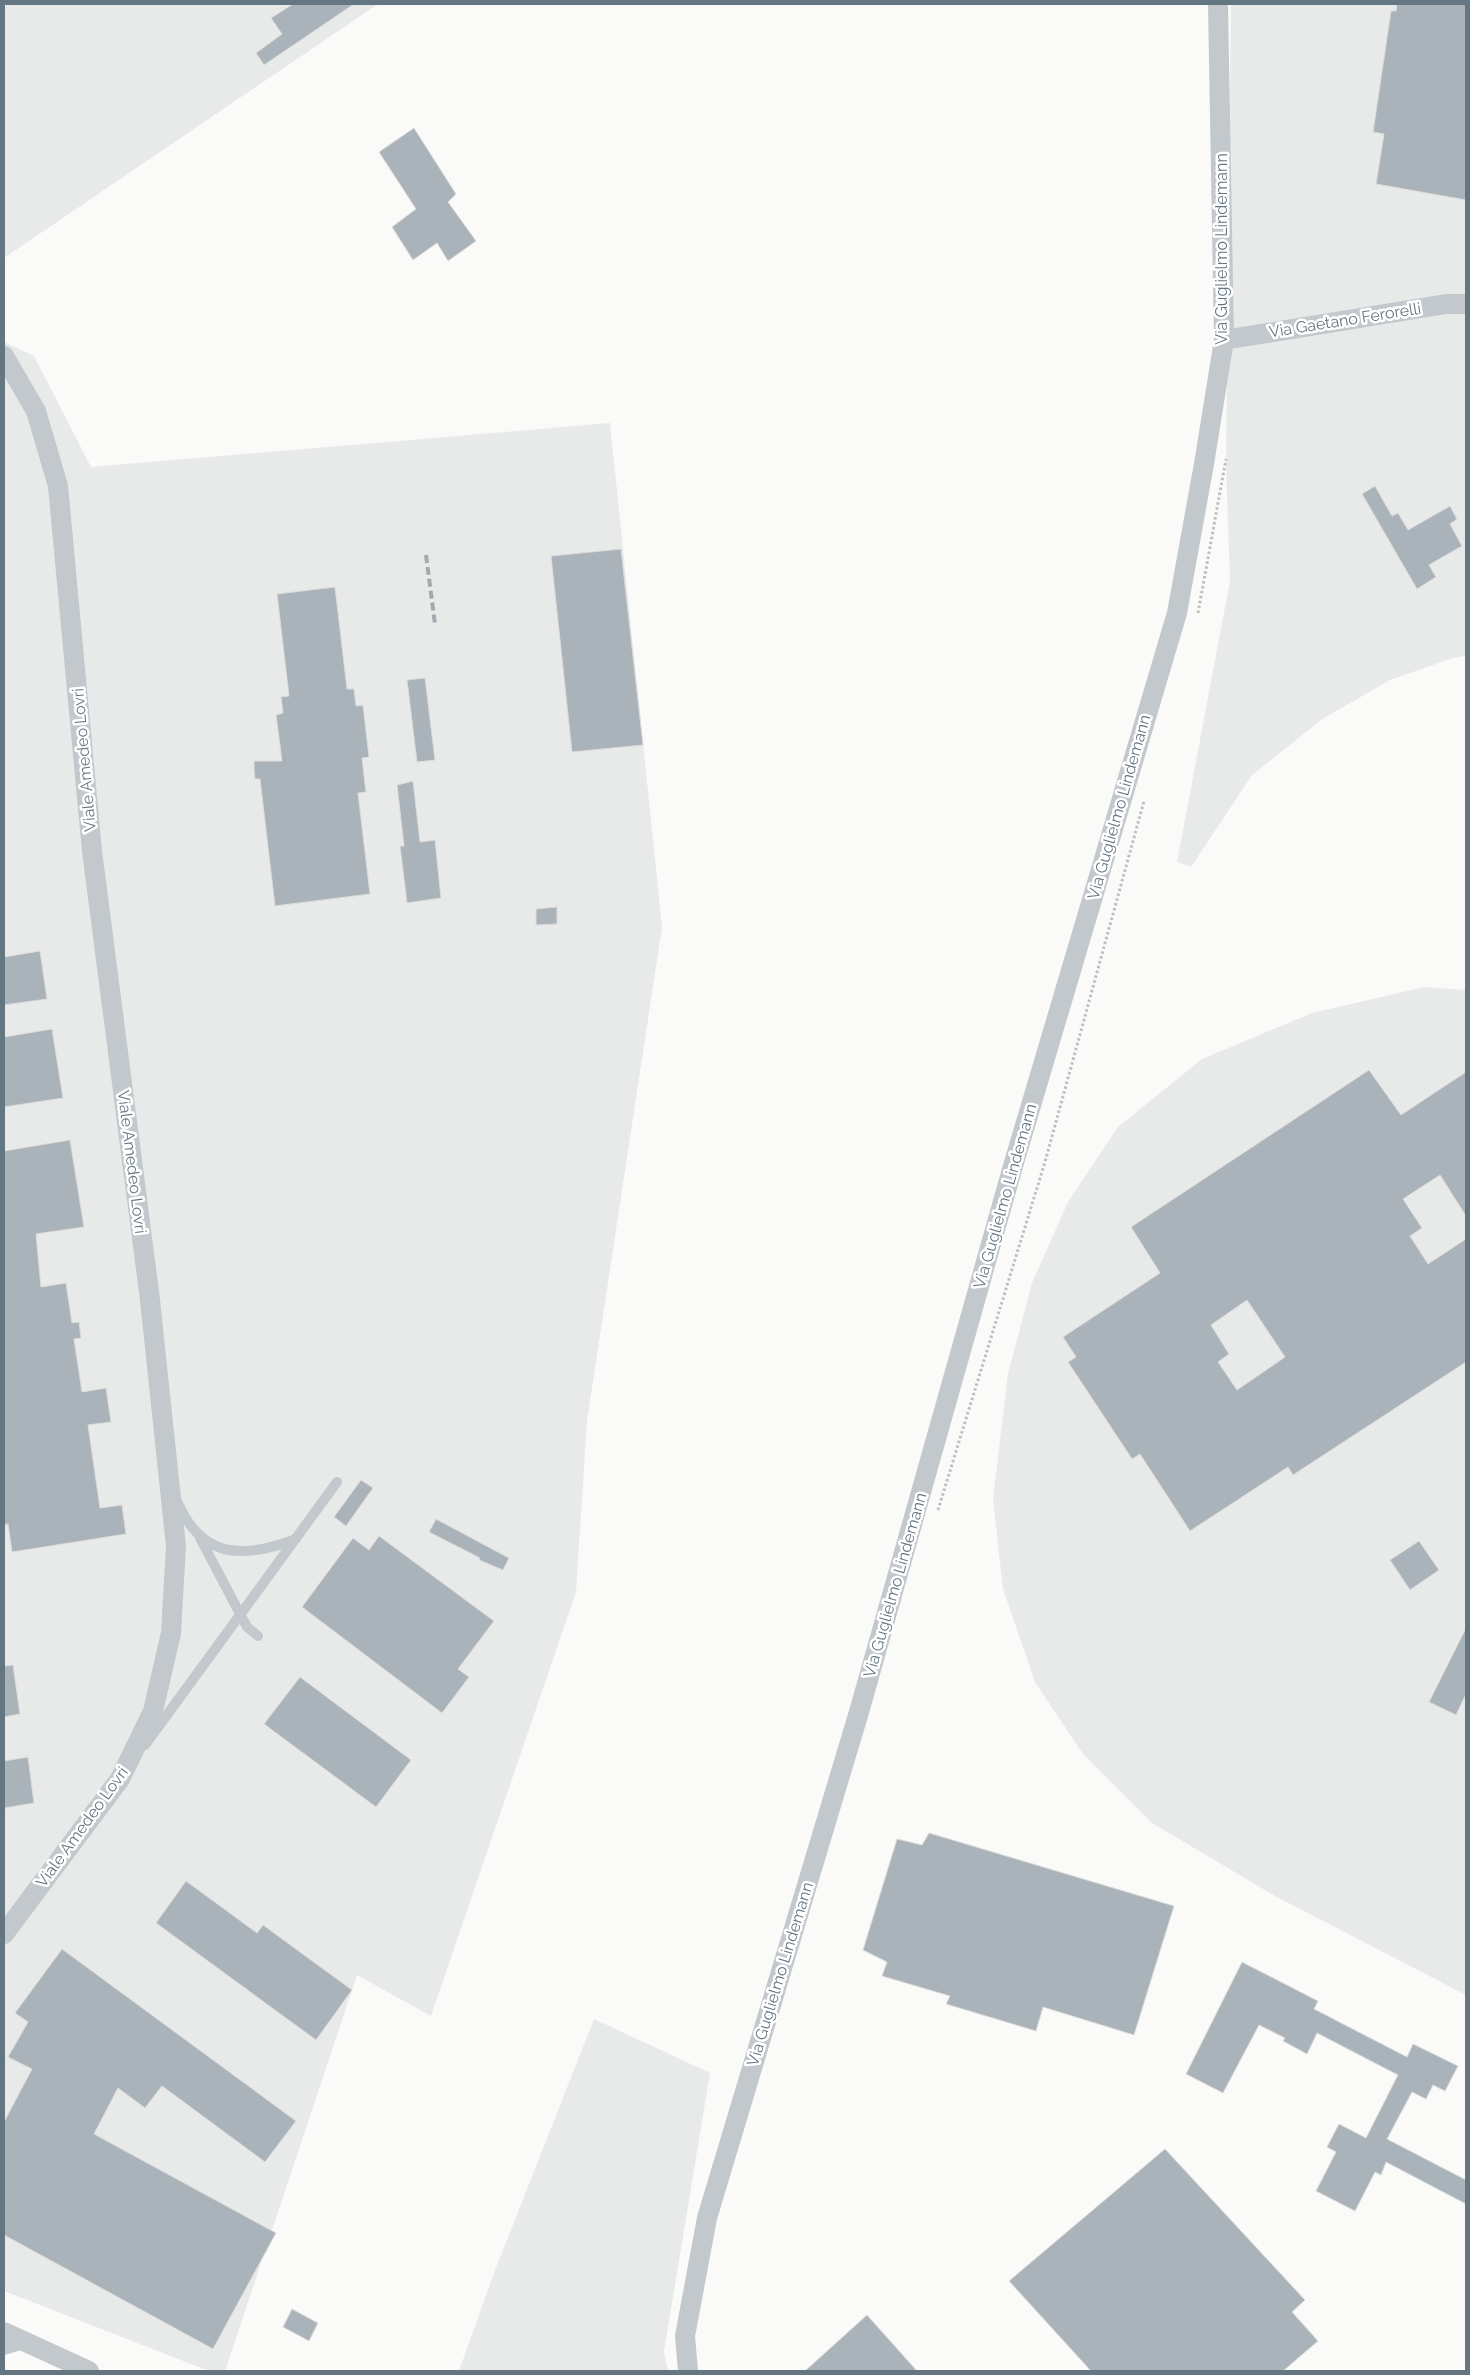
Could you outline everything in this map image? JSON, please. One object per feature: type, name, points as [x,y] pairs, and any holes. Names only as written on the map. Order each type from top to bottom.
[{"type":"street","name":"Via Guglielmo Lindemann","points":[[688,2371],[685,2336],[707,2218],[856,1722],[1016,1157],[1177,613],[1224,340],[1218,4]]},
{"type":"street","name":"Via Gaetano Ferorelli","points":[[1224,340],[1446,304],[1466,304]]},
{"type":"street","name":"Viale Amedeo Lovri","points":[[4,356],[36,411],[58,486],[92,851],[150,1300],[176,1546],[171,1633],[153,1711],[120,1779],[4,1934]]},
{"type":"street","points":[[4,2332],[89,2371]]},
{"type":"lane","points":[[120,1779],[337,1482]]},
{"type":"lane","points":[[171,1488],[186,1521],[200,1538],[247,1627],[258,1636]]},
{"type":"lane","points":[[200,1538],[216,1546],[234,1550],[256,1551],[296,1539]]},
{"type":"lane","points":[[4,2350],[27,2343]]},
{"type":"shaded area","points":[[4,4],[378,4],[4,258]]},
{"type":"shaded area","points":[[1231,4],[1466,4],[1466,656],[1453,658],[1390,680],[1324,718],[1252,775],[1191,867],[1177,862],[1230,581],[1226,465]]},
{"type":"shaded area","points":[[4,342],[34,356],[91,467],[610,423],[662,927],[587,1421],[576,1592],[431,2016],[357,1975],[225,2371],[209,2371],[4,2291]]},
{"type":"shaded area","points":[[1425,987],[1466,990],[1466,1995],[1275,1896],[1152,1823],[1083,1754],[1035,1682],[1003,1589],[993,1499],[1008,1374],[1032,1283],[1068,1202],[1118,1127],[1202,1059],[1312,1013]]},
{"type":"shaded area","points":[[594,2019],[710,2073],[664,2351],[668,2371],[459,2371],[494,2273]]},
{"type":"building","points":[[293,4],[354,4],[264,65],[256,53],[282,34],[271,18]]},
{"type":"building","points":[[1397,4],[1466,4],[1466,200],[1376,184],[1384,134],[1373,132],[1391,11],[1396,11]]},
{"type":"building","points":[[414,128],[456,194],[448,202],[476,241],[448,261],[437,243],[413,260],[392,227],[416,209],[379,152]]},
{"type":"building","points":[[1375,486],[1392,516],[1398,513],[1408,530],[1450,506],[1457,519],[1450,524],[1462,546],[1429,565],[1436,577],[1417,589],[1362,494]]},
{"type":"building","points":[[621,549],[643,745],[572,752],[551,556]]},
{"type":"building","points":[[335,587],[347,689],[354,689],[356,706],[363,705],[369,757],[362,758],[366,792],[358,793],[370,894],[275,906],[260,779],[255,779],[254,761],[282,761],[276,715],[283,713],[281,697],[289,696],[277,594]]},
{"type":"building","points":[[425,678],[435,760],[417,762],[407,680]]},
{"type":"building","points":[[413,781],[420,842],[435,840],[441,898],[407,903],[400,846],[404,846],[397,785]]},
{"type":"building","points":[[557,907],[557,924],[536,925],[536,909]]},
{"type":"building","points":[[40,951],[47,999],[4,1005],[4,957]]},
{"type":"building","points":[[52,1029],[63,1098],[4,1107],[4,1037]]},
{"type":"building","points":[[1369,1070],[1401,1115],[1466,1072],[1466,1216],[1440,1175],[1403,1199],[1422,1228],[1410,1236],[1428,1264],[1466,1239],[1466,1362],[1293,1475],[1288,1467],[1190,1531],[1140,1454],[1132,1459],[1068,1362],[1076,1357],[1063,1337],[1160,1273],[1131,1227]],"holes":[[[1247,1300],[1285,1357],[1237,1390],[1218,1362],[1229,1354],[1211,1325]]]},
{"type":"building","points":[[70,1140],[84,1227],[36,1234],[41,1287],[66,1283],[72,1323],[79,1322],[81,1338],[74,1339],[82,1392],[106,1388],[111,1422],[88,1425],[100,1508],[122,1505],[126,1534],[12,1552],[8,1524],[4,1525],[4,1151]]},
{"type":"building","points":[[361,1480],[373,1488],[346,1526],[334,1517]]},
{"type":"building","points":[[436,1519],[509,1558],[503,1570],[479,1560],[480,1558],[429,1532]]},
{"type":"building","points":[[379,1536],[494,1621],[458,1669],[469,1677],[442,1713],[302,1607],[353,1538],[369,1550]]},
{"type":"building","points":[[1419,1541],[1439,1570],[1410,1590],[1390,1560]]},
{"type":"building","points":[[1466,1628],[1466,1694],[1456,1715],[1429,1702]]},
{"type":"building","points":[[13,1665],[20,1714],[4,1717],[4,1666]]},
{"type":"building","points":[[300,1677],[411,1760],[376,1807],[264,1724]]},
{"type":"building","points":[[28,1757],[34,1803],[4,1808],[4,1761]]},
{"type":"building","points":[[929,1833],[1174,1906],[1134,2035],[1043,2007],[1036,2031],[946,2004],[950,1996],[882,1976],[887,1962],[863,1950],[897,1839],[922,1845]]},
{"type":"building","points":[[186,1881],[257,1933],[263,1925],[352,1990],[316,2040],[156,1923]]},
{"type":"building","points":[[62,1949],[296,2121],[265,2162],[162,2086],[145,2108],[118,2088],[94,2134],[276,2233],[213,2349],[4,2235],[4,2122],[32,2069],[8,2057],[28,2022],[15,2013]]},
{"type":"building","points":[[1242,1962],[1318,2001],[1314,2009],[1407,2057],[1413,2044],[1458,2066],[1445,2091],[1433,2085],[1426,2099],[1412,2092],[1387,2139],[1466,2180],[1466,2204],[1386,2162],[1381,2175],[1375,2172],[1355,2211],[1316,2191],[1336,2152],[1327,2147],[1339,2124],[1366,2138],[1398,2075],[1317,2033],[1307,2054],[1283,2041],[1285,2038],[1259,2025],[1223,2093],[1186,2074]]},
{"type":"building","points":[[1165,2149],[1305,2300],[1292,2312],[1318,2341],[1283,2371],[1091,2371],[1009,2281]]},
{"type":"building","points":[[292,2309],[318,2323],[309,2341],[283,2327]]},
{"type":"building","points":[[867,2315],[917,2371],[805,2371]]},
{"type":"railway","points":[[426,555],[435,624]]}]
